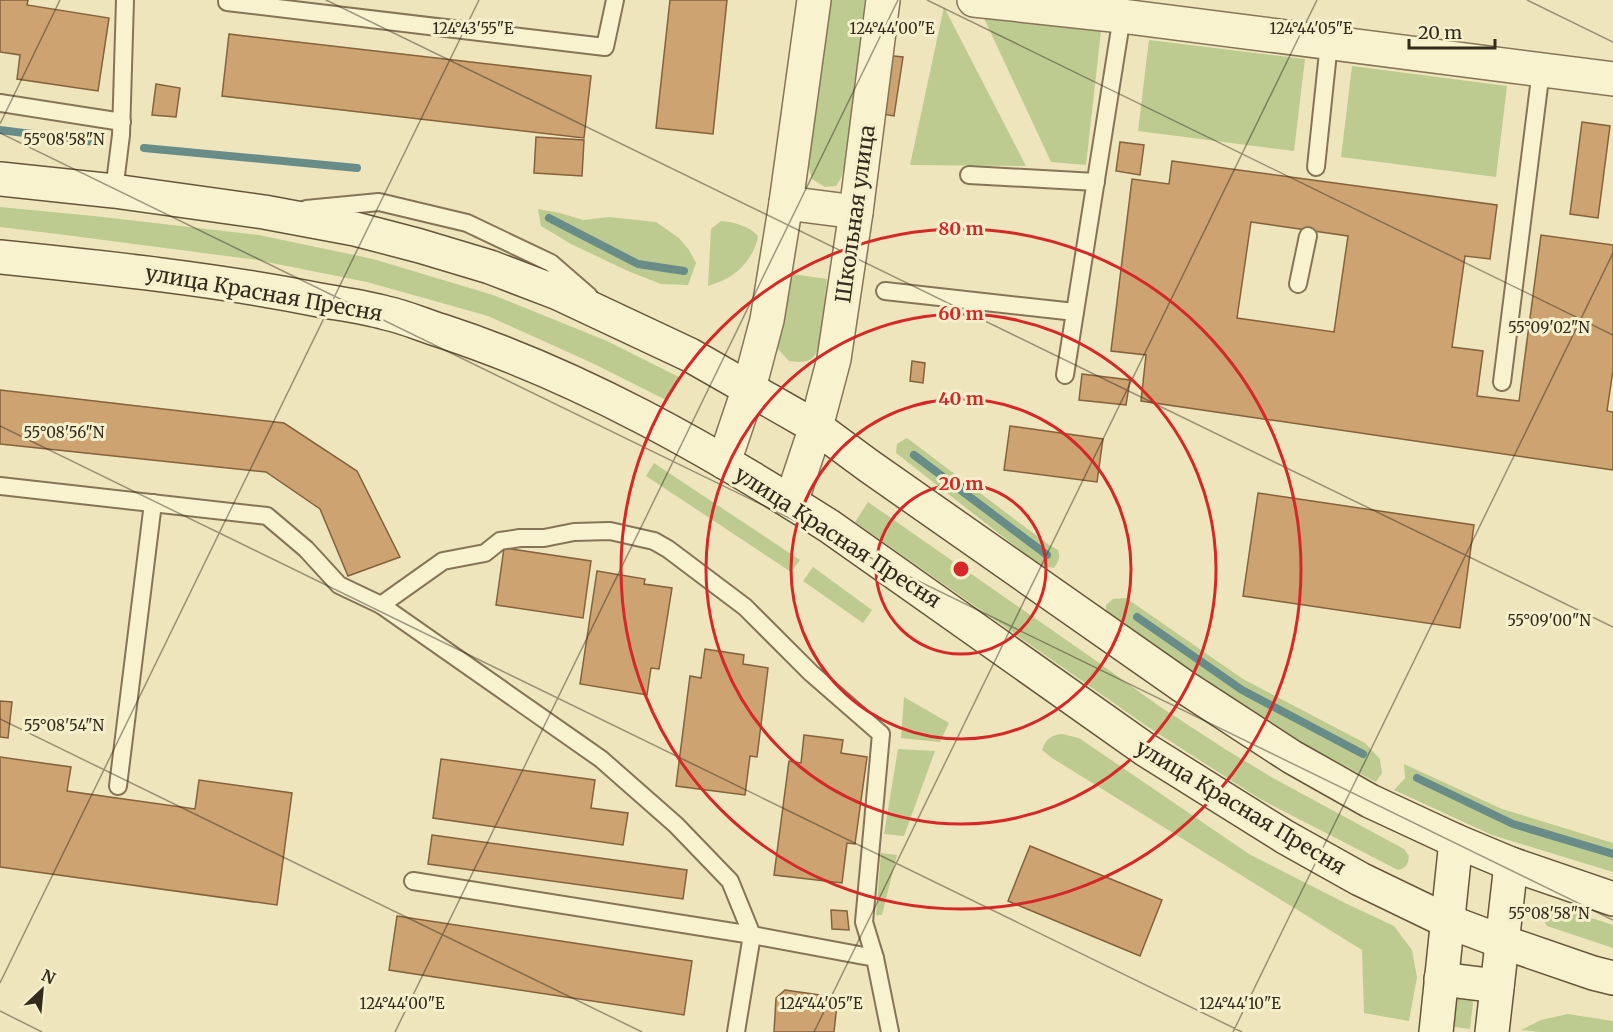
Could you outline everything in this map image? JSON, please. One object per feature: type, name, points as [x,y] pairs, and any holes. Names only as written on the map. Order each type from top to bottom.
[{"type":"street","points":[[724,462],[749,388],[767,320],[814,0]]},
{"type":"street","name":"Школьная улица","points":[[791,502],[816,427],[834,359],[856,212],[883,0]]},
{"type":"street","points":[[974,0],[1122,16],[1613,79]]},
{"type":"street","points":[[0,179],[114,191],[264,212],[356,228],[490,267],[558,292],[690,355],[816,427],[1183,686],[1292,757],[1370,801],[1456,841],[1511,864],[1613,899]]},
{"type":"street","points":[[786,203],[856,212]]},
{"type":"street","name":"улица Красная Пресня","points":[[0,257],[256,287],[387,313],[478,342],[568,379],[664,428],[791,502],[1146,750],[1285,837],[1360,879],[1446,921],[1613,978]]},
{"type":"street","points":[[1436,1032],[1456,841]]},
{"type":"street","points":[[1492,1032],[1511,864]]},
{"type":"street","points":[[1441,979],[1497,986]]},
{"type":"lane","points":[[114,191],[122,122],[125,0]]},
{"type":"lane","points":[[227,0],[227,2],[605,47],[615,0]]},
{"type":"lane","points":[[1065,375],[1122,16]]},
{"type":"lane","points":[[1316,167],[1329,43]]},
{"type":"lane","points":[[1502,382],[1541,70]]},
{"type":"lane","points":[[0,103],[122,122]]},
{"type":"lane","points":[[969,176],[1096,182]]},
{"type":"lane","points":[[1298,284],[1308,236]]},
{"type":"lane","points":[[885,291],[1075,312]]},
{"type":"lane","points":[[0,486],[267,516],[306,549],[339,585],[381,605],[601,759],[676,825],[730,881],[752,935],[736,1032]]},
{"type":"lane","points":[[118,786],[153,503]]},
{"type":"lane","points":[[381,605],[443,561],[485,553],[500,541],[544,538],[574,532],[610,531],[654,541],[745,607],[811,673],[881,734],[864,922],[875,958],[890,1032]]},
{"type":"lane","points":[[413,881],[752,935],[875,958]]},
{"type":"green space","points":[[829,0],[865,0],[844,167],[836,186],[825,187],[812,179],[808,164]]},
{"type":"green space","points":[[944,7],[1026,166],[910,165]]},
{"type":"green space","points":[[983,16],[1101,31],[1086,165],[1051,162]]},
{"type":"green space","points":[[1149,40],[1305,59],[1294,151],[1138,131]]},
{"type":"green space","points":[[1352,66],[1507,86],[1496,177],[1341,157]]},
{"type":"green space","points":[[0,207],[259,235],[373,259],[493,295],[607,341],[679,377],[668,401],[592,363],[488,316],[367,282],[257,260],[0,227]]},
{"type":"green space","points":[[538,209],[583,220],[609,217],[656,222],[679,238],[696,263],[688,285],[661,284],[571,244],[541,226]]},
{"type":"green space","points":[[721,221],[741,225],[750,230],[758,236],[757,241],[750,257],[739,270],[708,286],[711,229]]},
{"type":"green space","points":[[792,274],[827,279],[817,349],[813,358],[803,362],[789,361],[778,349],[778,339]]},
{"type":"green space","points":[[907,438],[1058,550],[1059,558],[1054,568],[1039,565],[896,453],[897,444]]},
{"type":"green space","points":[[654,463],[800,560],[791,572],[646,476]]},
{"type":"green space","points":[[868,502],[1159,706],[1225,749],[1273,778],[1404,849],[1409,856],[1406,866],[1398,870],[1260,799],[1148,727],[855,522]]},
{"type":"green space","points":[[813,567],[872,610],[863,623],[803,581]]},
{"type":"green space","points":[[1126,598],[1243,679],[1365,743],[1380,759],[1382,773],[1376,782],[1256,720],[1106,617],[1106,605],[1113,599]]},
{"type":"green space","points":[[904,697],[949,723],[940,742],[901,738]]},
{"type":"green space","points":[[1062,734],[1079,738],[1249,854],[1394,926],[1412,950],[1417,977],[1409,1021],[1364,1013],[1362,950],[1042,750],[1049,738]]},
{"type":"green space","points":[[898,749],[935,751],[904,836],[884,834]]},
{"type":"green space","points":[[1404,764],[1502,809],[1613,843],[1613,872],[1492,835],[1394,790],[1405,778]]},
{"type":"green space","points":[[881,853],[897,855],[882,915],[876,915]]},
{"type":"green space","points":[[1552,905],[1613,925],[1613,948],[1547,926],[1542,918],[1544,911]]},
{"type":"green space","points":[[1455,994],[1470,994],[1473,1002],[1470,1029],[1449,1026]]},
{"type":"green space","points":[[1568,1014],[1613,1021],[1613,1032],[1521,1030],[1541,1020]]},
{"type":"building","points":[[0,0],[28,0],[27,5],[109,18],[98,91],[17,79],[20,55],[0,52]]},
{"type":"building","points":[[670,0],[727,0],[713,134],[656,128]]},
{"type":"building","points":[[229,34],[591,76],[584,138],[222,96]]},
{"type":"building","points":[[884,55],[903,57],[894,116],[876,113]]},
{"type":"building","points":[[156,84],[180,88],[176,117],[152,115]]},
{"type":"building","points":[[1582,122],[1610,126],[1598,218],[1570,214]]},
{"type":"building","points":[[536,137],[584,140],[582,176],[534,173]]},
{"type":"building","points":[[1120,142],[1144,145],[1140,175],[1116,171]]},
{"type":"building","points":[[1172,161],[1497,205],[1490,259],[1465,256],[1452,347],[1483,351],[1477,396],[1519,401],[1541,235],[1613,245],[1613,370],[1607,411],[1613,412],[1613,470],[1141,401],[1146,355],[1111,351],[1132,179],[1169,184]],"holes":[[[1251,222],[1348,236],[1334,332],[1237,318]]]},
{"type":"building","points":[[912,361],[925,363],[923,383],[910,381]]},
{"type":"building","points":[[1082,374],[1130,380],[1126,405],[1079,400]]},
{"type":"building","points":[[0,390],[284,423],[357,471],[400,557],[348,576],[320,509],[266,472],[0,444]]},
{"type":"building","points":[[1010,426],[1103,439],[1097,482],[1004,470]]},
{"type":"building","points":[[1258,493],[1474,525],[1460,628],[1243,596]]},
{"type":"building","points":[[504,548],[591,561],[583,618],[496,605]]},
{"type":"building","points":[[597,571],[645,579],[644,584],[672,588],[659,669],[651,668],[647,695],[580,684]]},
{"type":"building","points":[[705,649],[744,655],[743,664],[768,668],[757,757],[750,756],[745,795],[676,786],[690,676],[701,678]]},
{"type":"building","points":[[0,701],[12,702],[8,738],[0,737]]},
{"type":"building","points":[[804,735],[843,740],[841,753],[867,757],[855,844],[847,843],[842,883],[774,875],[789,761],[801,763]]},
{"type":"building","points":[[0,757],[71,767],[67,791],[195,809],[199,780],[292,793],[277,905],[0,867]]},
{"type":"building","points":[[441,759],[595,780],[591,808],[628,813],[623,845],[433,818]]},
{"type":"building","points":[[432,835],[687,870],[683,899],[428,864]]},
{"type":"building","points":[[1030,846],[1162,900],[1140,956],[1008,901]]},
{"type":"building","points":[[831,910],[847,911],[849,930],[832,929]]},
{"type":"building","points":[[397,916],[692,961],[684,1015],[389,970]]},
{"type":"building","points":[[785,990],[827,996],[837,1004],[834,1032],[774,1032],[776,998]]},
{"type":"waterway","points":[[0,130],[95,142]]},
{"type":"waterway","points":[[144,148],[357,168]]},
{"type":"waterway","points":[[549,218],[638,264],[684,271]]},
{"type":"waterway","points":[[914,455],[1047,555]]},
{"type":"waterway","points":[[1137,617],[1242,690],[1363,754]]},
{"type":"waterway","points":[[1417,778],[1513,824],[1613,854]]}]
